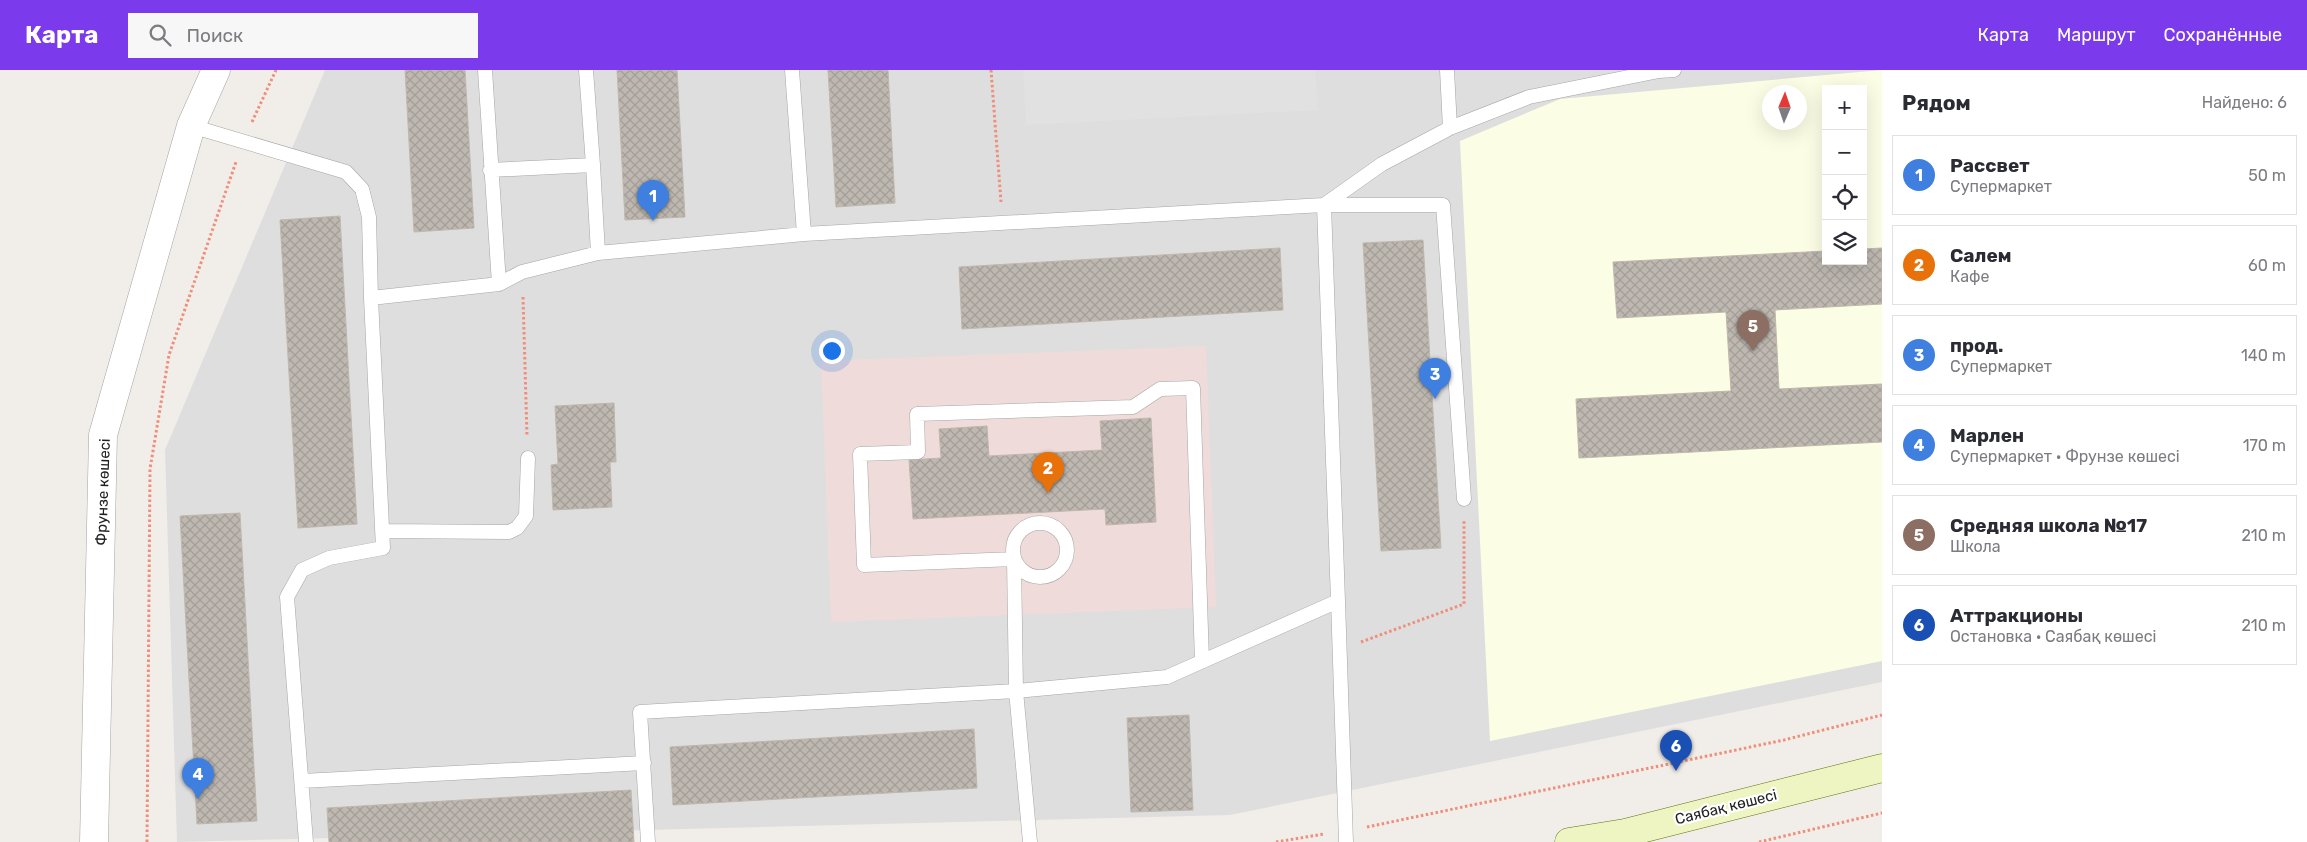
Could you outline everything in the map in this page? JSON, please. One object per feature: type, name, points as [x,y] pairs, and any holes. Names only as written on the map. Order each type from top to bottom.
[{"type":"street","name":"Фрунзе көшесі","points":[[94,842],[103,435],[191,126],[216,70]]},
{"type":"street","name":"Саябақ көшесі","points":[[1569,842],[1625,832],[1882,768]]},
{"type":"lane","points":[[485,70],[490,170],[499,284]]},
{"type":"lane","points":[[586,70],[598,253]]},
{"type":"lane","points":[[792,70],[804,234]]},
{"type":"lane","points":[[1447,70],[1450,128]]},
{"type":"lane","points":[[1324,205],[1382,164],[1450,128],[1529,97],[1674,70]]},
{"type":"lane","points":[[191,126],[346,172],[362,189],[369,217],[383,548],[329,558],[302,570],[287,597],[306,842]]},
{"type":"lane","points":[[490,170],[593,165]]},
{"type":"lane","points":[[371,298],[499,284],[522,272],[598,253],[804,234],[1324,205],[1443,205],[1464,499]]},
{"type":"lane","points":[[1324,205],[1341,650],[1345,837]]},
{"type":"lane","points":[[1030,842],[1016,691],[1014,559],[864,564],[860,454],[918,452],[917,414],[1133,407],[1160,389],[1194,388],[1202,661]]},
{"type":"lane","points":[[382,531],[509,532],[517,528],[526,516],[528,458]]},
{"type":"lane","points":[[648,842],[640,712],[1016,691],[1167,677],[1338,601]]},
{"type":"lane","points":[[302,781],[644,763]]},
{"type":"path","points":[[147,842],[150,469],[169,355],[243,141],[276,70]]},
{"type":"path","points":[[991,70],[1003,223]]},
{"type":"path","points":[[522,272],[528,458]]},
{"type":"path","points":[[1341,650],[1464,604],[1464,499]]},
{"type":"path","points":[[1276,842],[1345,837],[1784,740],[1882,715]]},
{"type":"path","points":[[1759,842],[1882,814]]},
{"type":"shaded area","points":[[325,70],[1882,70],[1882,682],[1230,815],[177,842],[165,450]]},
{"type":"shaded area","points":[[1023,70],[1315,70],[1318,110],[1026,125]]},
{"type":"shaded area","points":[[1882,70],[1882,661],[1490,741],[1460,141],[1560,99]]},
{"type":"shaded area","points":[[1206,346],[1216,607],[831,622],[821,361]]},
{"type":"building","points":[[405,70],[465,70],[474,228],[414,232]]},
{"type":"building","points":[[617,70],[677,70],[685,217],[625,220]]},
{"type":"building","points":[[828,70],[888,70],[895,203],[836,207]]},
{"type":"building","points":[[340,216],[357,524],[298,528],[280,220]]},
{"type":"building","points":[[1423,240],[1441,548],[1381,551],[1363,243]]},
{"type":"building","points":[[1280,248],[1283,310],[962,329],[959,267]]},
{"type":"building","points":[[1882,248],[1882,304],[1775,310],[1779,389],[1882,384],[1882,442],[1579,458],[1576,399],[1731,391],[1726,312],[1617,318],[1613,262],[1822,251],[1822,265],[1867,265],[1867,249]]},
{"type":"building","points":[[614,403],[616,462],[610,462],[612,507],[553,510],[551,465],[558,464],[555,406]]},
{"type":"building","points":[[1151,418],[1156,522],[1106,525],[1105,509],[913,519],[909,460],[941,458],[939,429],[987,426],[989,456],[1102,450],[1100,421]]},
{"type":"building","points":[[240,513],[257,821],[197,824],[180,516]]},
{"type":"building","points":[[1189,715],[1193,810],[1131,812],[1127,718]]},
{"type":"building","points":[[974,729],[977,788],[673,805],[670,747]]},
{"type":"building","points":[[631,790],[634,842],[329,842],[327,808]]},
{"type":"place","name":"Рассвет","points":[[653,221]]},
{"type":"place","name":"Средняя школа №17","points":[[1753,351]]},
{"type":"place","name":"прод.","points":[[1435,399]]},
{"type":"place","name":"Салем","points":[[1048,493]]},
{"type":"place","name":"Аттракционы","points":[[1676,771]]},
{"type":"place","name":"Марлен","points":[[198,799]]}]
